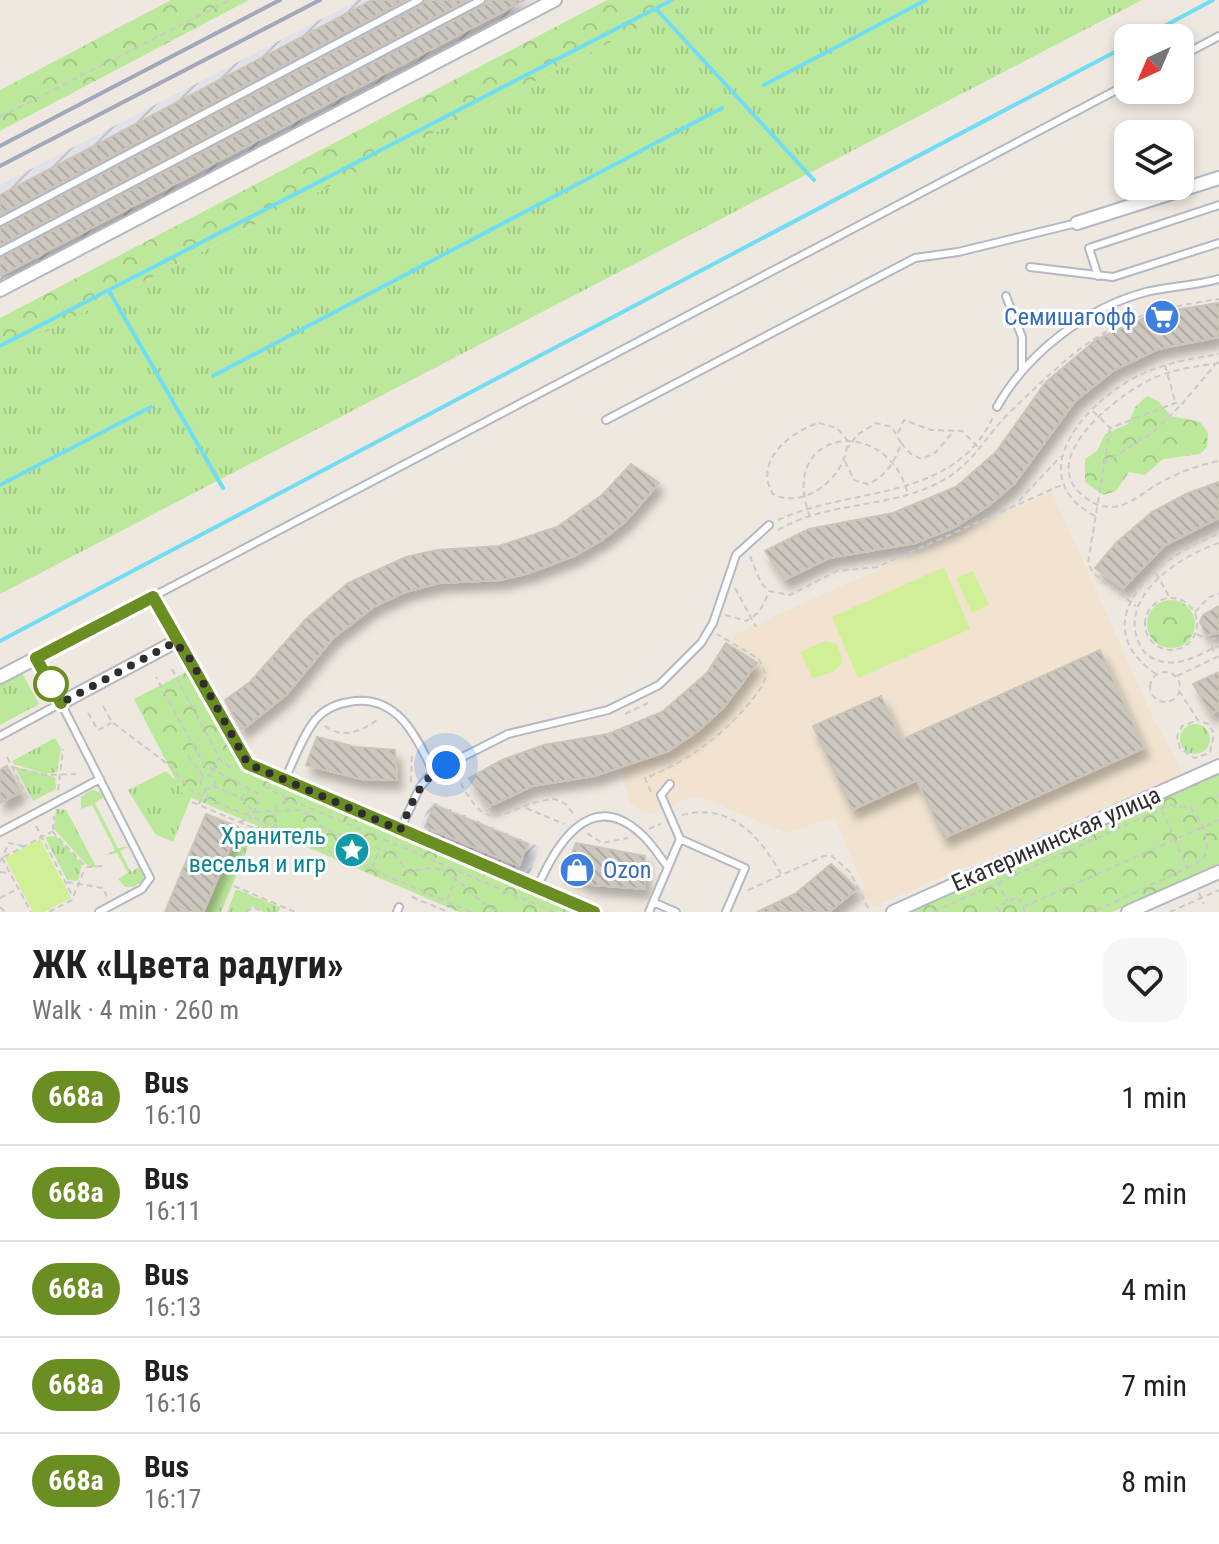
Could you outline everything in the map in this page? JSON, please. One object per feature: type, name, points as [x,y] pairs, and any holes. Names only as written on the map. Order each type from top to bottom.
[{"type":"street","points":[[0,290],[555,0]]},
{"type":"street","points":[[1077,223],[1219,178]]},
{"type":"street","points":[[0,677],[153,597],[175,642],[190,659],[248,764],[594,912]]},
{"type":"street","points":[[36,658],[61,703],[175,642]]},
{"type":"street","name":"Екатерининская улица","points":[[893,912],[1219,766]]},
{"type":"street","points":[[1128,912],[1219,872]]},
{"type":"lane","points":[[0,222],[419,0]]},
{"type":"lane","points":[[0,252],[481,0]]},
{"type":"lane","points":[[1194,49],[1219,36]]},
{"type":"lane","points":[[153,597],[1114,91]]},
{"type":"lane","points":[[1098,276],[1089,248],[1219,205]]},
{"type":"lane","points":[[606,420],[915,258],[958,252],[1077,223]]},
{"type":"lane","points":[[1030,267],[1113,277],[1219,243]]},
{"type":"lane","points":[[997,407],[1022,369],[1107,305],[1146,292],[1219,279]]},
{"type":"lane","points":[[1006,296],[1022,337],[1022,369]]},
{"type":"lane","points":[[400,830],[413,801],[433,772],[508,734],[608,710],[659,685],[701,643],[713,623],[736,555],[769,525]]},
{"type":"lane","points":[[284,781],[318,718],[337,704],[355,701],[386,707],[399,714],[417,737],[433,772]]},
{"type":"lane","points":[[0,736],[61,703],[150,878],[142,889],[99,912]]},
{"type":"lane","points":[[0,832],[100,779]]},
{"type":"lane","points":[[670,784],[661,795],[680,839],[745,868],[726,912]]},
{"type":"lane","points":[[537,888],[563,837],[572,829],[596,818],[632,827],[668,867]]},
{"type":"lane","points":[[649,912],[680,839]]},
{"type":"lane","points":[[653,902],[676,912]]},
{"type":"path","points":[[0,117],[230,0]]},
{"type":"path","points":[[771,534],[810,517],[908,496],[947,477],[981,449],[1008,414],[1059,363],[1095,336],[1154,310],[1219,299]]},
{"type":"path","points":[[1095,516],[1073,500],[1064,484],[1060,463],[1074,429],[1127,382],[1164,365],[1219,354]]},
{"type":"path","points":[[1218,362],[1167,373],[1143,383],[1099,416],[1072,452],[1070,472],[1075,488],[1098,506],[1117,507],[1181,473],[1219,461]]},
{"type":"path","points":[[1103,464],[1153,432],[1218,362]]},
{"type":"path","points":[[1164,365],[1175,403]]},
{"type":"path","points":[[1110,428],[1175,403],[1182,404]]},
{"type":"path","points":[[769,525],[828,501],[906,488],[942,471],[975,443],[997,407]]},
{"type":"path","points":[[1092,410],[1110,428]]},
{"type":"path","points":[[898,433],[904,420],[931,430],[962,431],[981,449]]},
{"type":"path","points":[[847,440],[845,460],[827,482],[803,497],[789,499],[773,494],[766,478],[775,453],[800,429],[819,423],[837,428],[847,440],[872,446],[893,462],[908,496]]},
{"type":"path","points":[[847,449],[851,441],[876,423],[884,423],[898,433],[901,443],[911,454],[930,457],[954,431]]},
{"type":"path","points":[[1110,428],[1088,563],[1093,573],[1137,607]]},
{"type":"path","points":[[810,517],[803,497],[802,477],[813,454],[847,440]]},
{"type":"path","points":[[845,460],[854,480],[867,484],[881,476],[893,462],[901,443]]},
{"type":"path","points":[[1018,502],[1062,455]]},
{"type":"path","points":[[747,559],[750,555],[761,583],[769,591],[790,595],[837,571],[877,567],[1064,484]]},
{"type":"path","points":[[1196,634],[1210,641],[1217,657],[1176,676],[1167,672],[1156,674],[1135,657],[1129,647],[1124,631],[1129,601],[1155,572],[1177,555],[1219,534]]},
{"type":"path","points":[[1219,543],[1202,548],[1159,580],[1137,607],[1134,634],[1144,653],[1161,662],[1179,662],[1219,646]]},
{"type":"path","points":[[1155,572],[1170,598]]},
{"type":"path","points":[[729,601],[735,587],[756,627]]},
{"type":"path","points":[[722,620],[724,614],[746,621],[751,618],[764,605],[769,591]]},
{"type":"path","points":[[1195,612],[1209,597],[1219,594]]},
{"type":"path","points":[[1170,598],[1184,601],[1195,612],[1196,634],[1187,645],[1173,650],[1158,647],[1148,637],[1147,614],[1156,603],[1170,598]]},
{"type":"path","points":[[661,795],[654,798],[645,778],[682,761],[717,736],[754,697],[766,675],[759,659],[716,633],[711,640]]},
{"type":"path","points":[[1210,641],[1219,637]]},
{"type":"path","points":[[1156,674],[1150,687],[1153,697],[1168,701],[1179,691]]},
{"type":"path","points":[[1176,676],[1179,691],[1198,720],[1208,724],[1215,739],[1210,753],[1194,758],[1180,748],[1177,737],[1182,726],[1198,720]]},
{"type":"path","points":[[156,677],[196,752],[212,774],[215,780],[213,786]]},
{"type":"path","points":[[621,716],[655,698]]},
{"type":"path","points":[[103,706],[113,723],[170,766],[187,787],[202,796],[471,912]]},
{"type":"path","points":[[88,713],[98,730],[113,723]]},
{"type":"path","points":[[318,718],[333,732],[352,733],[381,717]]},
{"type":"path","points":[[410,746],[414,771],[403,797],[413,801]]},
{"type":"path","points":[[58,791],[63,749]]},
{"type":"path","points":[[188,756],[203,777],[202,784],[206,788]]},
{"type":"path","points":[[7,757],[31,805]]},
{"type":"path","points":[[212,774],[218,757]]},
{"type":"path","points":[[12,767],[39,774],[76,774]]},
{"type":"path","points":[[203,777],[212,774],[250,788],[260,798],[254,812]]},
{"type":"path","points":[[198,805],[206,788],[213,786],[241,798],[254,812]]},
{"type":"path","points":[[241,798],[250,788]]},
{"type":"path","points":[[303,808],[307,798]]},
{"type":"path","points":[[273,812],[285,801],[554,912]]},
{"type":"path","points":[[1158,801],[1188,869]]},
{"type":"path","points":[[192,802],[258,830],[261,821]]},
{"type":"path","points":[[933,912],[1162,809],[1184,805],[1196,814],[1208,846],[1206,854],[1188,869],[1093,912]]},
{"type":"path","points":[[244,814],[303,808]]},
{"type":"path","points":[[303,808],[325,829],[393,854],[408,872]]},
{"type":"path","points":[[54,810],[52,831],[86,867],[98,869],[104,866]]},
{"type":"path","points":[[273,812],[277,828]]},
{"type":"path","points":[[31,816],[73,897]]},
{"type":"path","points":[[239,822],[253,818]]},
{"type":"path","points":[[1023,907],[1219,820]]},
{"type":"path","points":[[317,847],[325,829]]},
{"type":"path","points":[[1,860],[52,831]]},
{"type":"path","points":[[354,862],[362,842]]},
{"type":"path","points":[[1,860],[9,843],[24,846]]},
{"type":"path","points":[[393,854],[397,845]]},
{"type":"path","points":[[372,870],[380,849]]},
{"type":"path","points":[[648,854],[652,865],[651,885]]},
{"type":"path","points":[[742,894],[824,856],[832,856],[850,872],[870,912]]},
{"type":"path","points":[[1,860],[31,912]]},
{"type":"path","points":[[49,912],[73,897],[86,867]]},
{"type":"path","points":[[408,872],[434,868],[455,880],[485,907],[502,912]]},
{"type":"path","points":[[446,901],[458,871]]},
{"type":"path","points":[[0,872],[11,873]]},
{"type":"path","points":[[404,883],[408,872]]},
{"type":"path","points":[[995,874],[1008,902]]},
{"type":"path","points":[[65,881],[103,888]]},
{"type":"path","points":[[234,886],[295,912]]},
{"type":"path","points":[[0,898],[19,888]]},
{"type":"path","points":[[1197,888],[1204,904]]},
{"type":"path","points":[[1170,912],[1219,890]]},
{"type":"path","points":[[412,897],[448,912]]},
{"type":"path","points":[[1000,912],[997,907],[1018,897],[1025,912]]},
{"type":"path","points":[[279,912],[281,906]]},
{"type":"path","points":[[0,907],[5,912]]},
{"type":"path","points":[[246,912],[254,907],[262,912]]},
{"type":"path","points":[[483,912],[485,907]]},
{"type":"shaded area","points":[[358,0],[536,0],[0,282],[0,185]]},
{"type":"shaded area","points":[[1052,492],[1152,716],[1184,774],[873,907],[834,817],[786,833],[701,797],[644,814],[630,803],[620,769],[668,751],[698,731],[741,688],[757,663],[729,645],[737,633]]},
{"type":"shaded area","points":[[431,801],[540,847],[529,875],[420,828]]},
{"type":"green space","points":[[171,0],[249,0],[0,131],[0,90]]},
{"type":"green space","points":[[607,0],[693,0],[0,355],[0,318]]},
{"type":"green space","points":[[693,0],[1142,0],[0,594],[0,355]]},
{"type":"green space","points":[[1147,396],[1158,401],[1171,416],[1200,422],[1208,433],[1207,447],[1200,454],[1163,459],[1145,475],[1129,472],[1116,491],[1103,495],[1085,482],[1085,459],[1097,451],[1105,434],[1128,424],[1136,406]]},
{"type":"green space","points":[[944,567],[970,629],[858,678],[832,617]]},
{"type":"green space","points":[[973,571],[989,605],[972,613],[956,578]]},
{"type":"green space","points":[[1171,600],[1188,607],[1195,624],[1188,641],[1171,648],[1154,641],[1147,624],[1154,607]]},
{"type":"green space","points":[[825,641],[837,644],[843,662],[834,671],[813,679],[800,652]]},
{"type":"green space","points":[[190,670],[248,771],[577,912],[459,912],[183,794],[134,699]]},
{"type":"green space","points":[[21,671],[39,704],[0,725],[0,682]]},
{"type":"green space","points":[[1195,724],[1206,728],[1210,739],[1206,750],[1195,754],[1184,750],[1180,739],[1184,728]]},
{"type":"green space","points":[[55,738],[61,748],[57,772],[45,774],[12,761]]},
{"type":"green space","points":[[15,767],[55,777],[56,789],[33,801]]},
{"type":"green space","points":[[166,771],[192,795],[173,842],[155,834],[128,790]]},
{"type":"green space","points":[[1219,774],[1219,864],[1112,912],[912,912]]},
{"type":"green space","points":[[92,790],[104,797],[95,803],[118,848],[130,846],[120,851],[131,872],[141,866],[144,880],[133,887],[125,887],[118,879],[128,873],[117,853],[106,855],[115,850],[92,805],[81,809],[81,797]]},
{"type":"green space","points":[[56,809],[66,810],[97,868],[87,865],[54,829]]},
{"type":"green space","points":[[242,829],[254,833],[221,912],[205,912]]},
{"type":"green space","points":[[56,836],[82,864],[78,881],[67,880],[45,837]]},
{"type":"green space","points":[[40,839],[71,898],[44,912],[33,912],[5,858]]},
{"type":"green space","points":[[236,889],[280,907],[278,912],[263,912],[253,906],[245,912],[227,912]]},
{"type":"building","points":[[372,0],[406,0],[0,215],[0,195]]},
{"type":"building","points":[[425,0],[468,0],[0,245],[0,228],[422,5]]},
{"type":"building","points":[[487,0],[525,0],[0,276],[0,258],[484,5]]},
{"type":"building","points":[[1219,303],[1219,337],[1158,349],[1114,370],[1075,401],[1014,484],[988,506],[953,528],[915,543],[829,558],[784,580],[765,551],[809,529],[893,513],[956,487],[996,452],[1046,382],[1097,339],[1155,313]]},
{"type":"building","points":[[631,464],[659,483],[625,522],[602,540],[574,556],[529,573],[501,580],[439,583],[405,592],[375,606],[333,638],[287,694],[242,730],[225,700],[250,682],[306,619],[348,583],[406,557],[437,550],[499,546],[557,527],[602,495]]},
{"type":"building","points":[[1219,482],[1219,518],[1165,545],[1123,588],[1095,568],[1116,543],[1152,512],[1186,494]]},
{"type":"building","points":[[1219,606],[1219,633],[1206,635],[1200,622],[1203,615]]},
{"type":"building","points":[[726,643],[757,663],[724,707],[698,731],[668,751],[594,776],[532,786],[488,807],[469,778],[502,760],[544,745],[608,734],[662,712],[707,673]]},
{"type":"building","points":[[1100,650],[1144,748],[944,838],[917,780],[852,810],[813,726],[881,696],[901,740]]},
{"type":"building","points":[[1219,672],[1219,710],[1211,714],[1193,684]]},
{"type":"building","points":[[317,737],[355,747],[395,750],[397,780],[361,779],[306,765]]},
{"type":"building","points":[[7,766],[21,792],[0,803],[0,770]]},
{"type":"building","points":[[434,805],[528,844],[519,866],[425,827]]},
{"type":"building","points":[[206,814],[238,827],[208,901],[203,912],[165,912]]},
{"type":"building","points":[[576,843],[645,856],[645,889],[593,885],[564,874]]},
{"type":"building","points":[[831,864],[857,889],[829,912],[757,912],[795,894]]},
{"type":"waterway","points":[[0,346],[672,0]]},
{"type":"waterway","points":[[764,85],[926,0]]},
{"type":"waterway","points":[[1168,24],[1213,0]]},
{"type":"waterway","points":[[656,9],[814,180]]},
{"type":"waterway","points":[[0,641],[1114,52]]},
{"type":"waterway","points":[[213,376],[722,108]]},
{"type":"waterway","points":[[109,291],[223,488]]},
{"type":"waterway","points":[[0,485],[151,407]]},
{"type":"railway","points":[[0,146],[280,0]]},
{"type":"railway","points":[[0,166],[320,0]]},
{"type":"bus line","name":"668а","points":[[61,703],[36,658],[153,597],[175,642],[190,659],[248,764],[594,912]]},
{"type":"place","name":"Семишагофф","points":[[1162,317]]},
{"type":"place","name":"Хранитель веселья и игр","points":[[352,850]]},
{"type":"place","name":"Ozon","points":[[577,870]]},
{"type":"route","points":[[51,684],[61,703],[175,642],[190,659],[248,764],[400,830],[420,787],[433,772],[446,765]]}]
